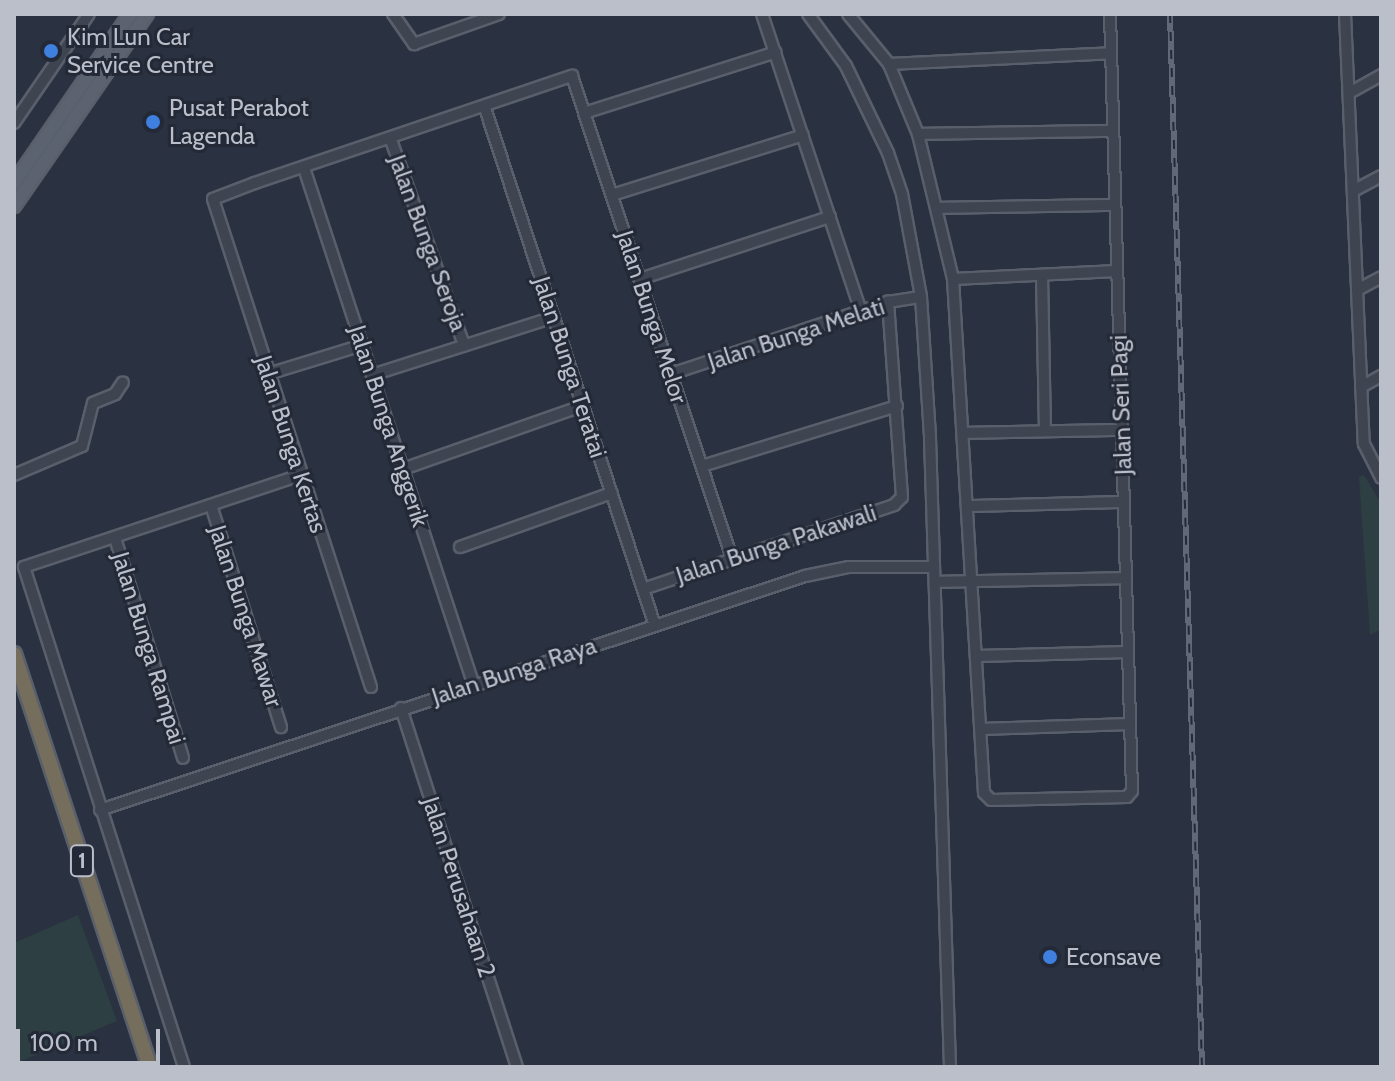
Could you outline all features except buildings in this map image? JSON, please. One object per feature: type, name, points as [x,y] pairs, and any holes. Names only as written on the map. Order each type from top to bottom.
[{"type":"highway","name":"1","points":[[14,654],[150,1067]]},
{"type":"main road","points":[[14,183],[138,16]]},
{"type":"main road","points":[[14,206],[138,16]]},
{"type":"street","points":[[14,123],[89,14]]},
{"type":"street","points":[[393,14],[414,44],[496,15]]},
{"type":"street","points":[[762,14],[861,311]]},
{"type":"street","points":[[848,14],[889,64],[918,134],[953,279],[981,729],[1130,724]]},
{"type":"street","name":"Jalan Seri Pagi","points":[[981,729],[987,798],[1130,795],[1110,14]]},
{"type":"street","points":[[1345,14],[1364,444],[1381,478]]},
{"type":"street","points":[[814,16],[846,66],[888,153],[905,207],[921,297],[935,582],[950,1067]]},
{"type":"street","points":[[584,113],[776,52]]},
{"type":"street","points":[[889,64],[1111,53]]},
{"type":"street","points":[[1349,93],[1381,75]]},
{"type":"street","name":"Jalan Bunga Melor","points":[[485,108],[572,76],[732,558]]},
{"type":"street","points":[[304,168],[485,108]]},
{"type":"street","name":"Jalan Bunga Teratai","points":[[485,108],[655,626]]},
{"type":"street","points":[[918,134],[1113,131]]},
{"type":"street","points":[[612,195],[803,135]]},
{"type":"street","name":"Jalan Bunga Seroja","points":[[391,140],[464,345]]},
{"type":"street","name":"Jalan Bunga Kertas","points":[[304,168],[213,199],[371,687]]},
{"type":"street","name":"Jalan Bunga Anggerik","points":[[304,168],[473,683]]},
{"type":"street","points":[[1353,191],[1381,176]]},
{"type":"street","points":[[937,208],[1115,205]]},
{"type":"street","points":[[640,279],[830,217]]},
{"type":"street","points":[[953,279],[1117,271]]},
{"type":"street","points":[[1042,275],[1045,431]]},
{"type":"street","points":[[1357,290],[1381,277]]},
{"type":"street","name":"Jalan Bunga Melati","points":[[671,374],[888,302],[921,297]]},
{"type":"street","name":"Jalan Bunga Pakawali","points":[[643,589],[894,505],[905,486],[888,302]]},
{"type":"street","points":[[372,375],[554,317]]},
{"type":"street","points":[[268,374],[362,345]]},
{"type":"street","points":[[1361,387],[1381,376]]},
{"type":"street","points":[[14,475],[82,446],[93,403],[115,394],[123,382]]},
{"type":"street","points":[[702,466],[897,406]]},
{"type":"street","points":[[403,469],[579,407]]},
{"type":"street","points":[[964,433],[1122,430]]},
{"type":"street","points":[[184,1067],[24,567],[301,475]]},
{"type":"street","points":[[460,547],[612,493]]},
{"type":"street","points":[[968,506],[1124,502]]},
{"type":"street","name":"Jalan Bunga Mawar","points":[[211,505],[281,727]]},
{"type":"street","name":"Jalan Bunga Rampai","points":[[115,538],[183,758]]},
{"type":"street","name":"Jalan Bunga Raya","points":[[100,810],[473,683],[805,576],[849,567],[934,567]]},
{"type":"street","points":[[935,582],[1126,578]]},
{"type":"street","points":[[977,656],[1128,652]]},
{"type":"street","name":"Jalan Perusahaan 2","points":[[401,708],[517,1067]]},
{"type":"shaded area","points":[[1364,475],[1381,503],[1381,629],[1370,635],[1359,477]]},
{"type":"shaded area","points":[[78,915],[117,1021],[14,1064],[14,943]]},
{"type":"railway","points":[[1170,14],[1202,1067]]},
{"type":"place","name":"Kim Lun Car Service Centre","points":[[51,51]]},
{"type":"place","name":"Pusat Perabot Lagenda","points":[[153,122]]},
{"type":"place","name":"Econsave","points":[[1050,957]]}]
